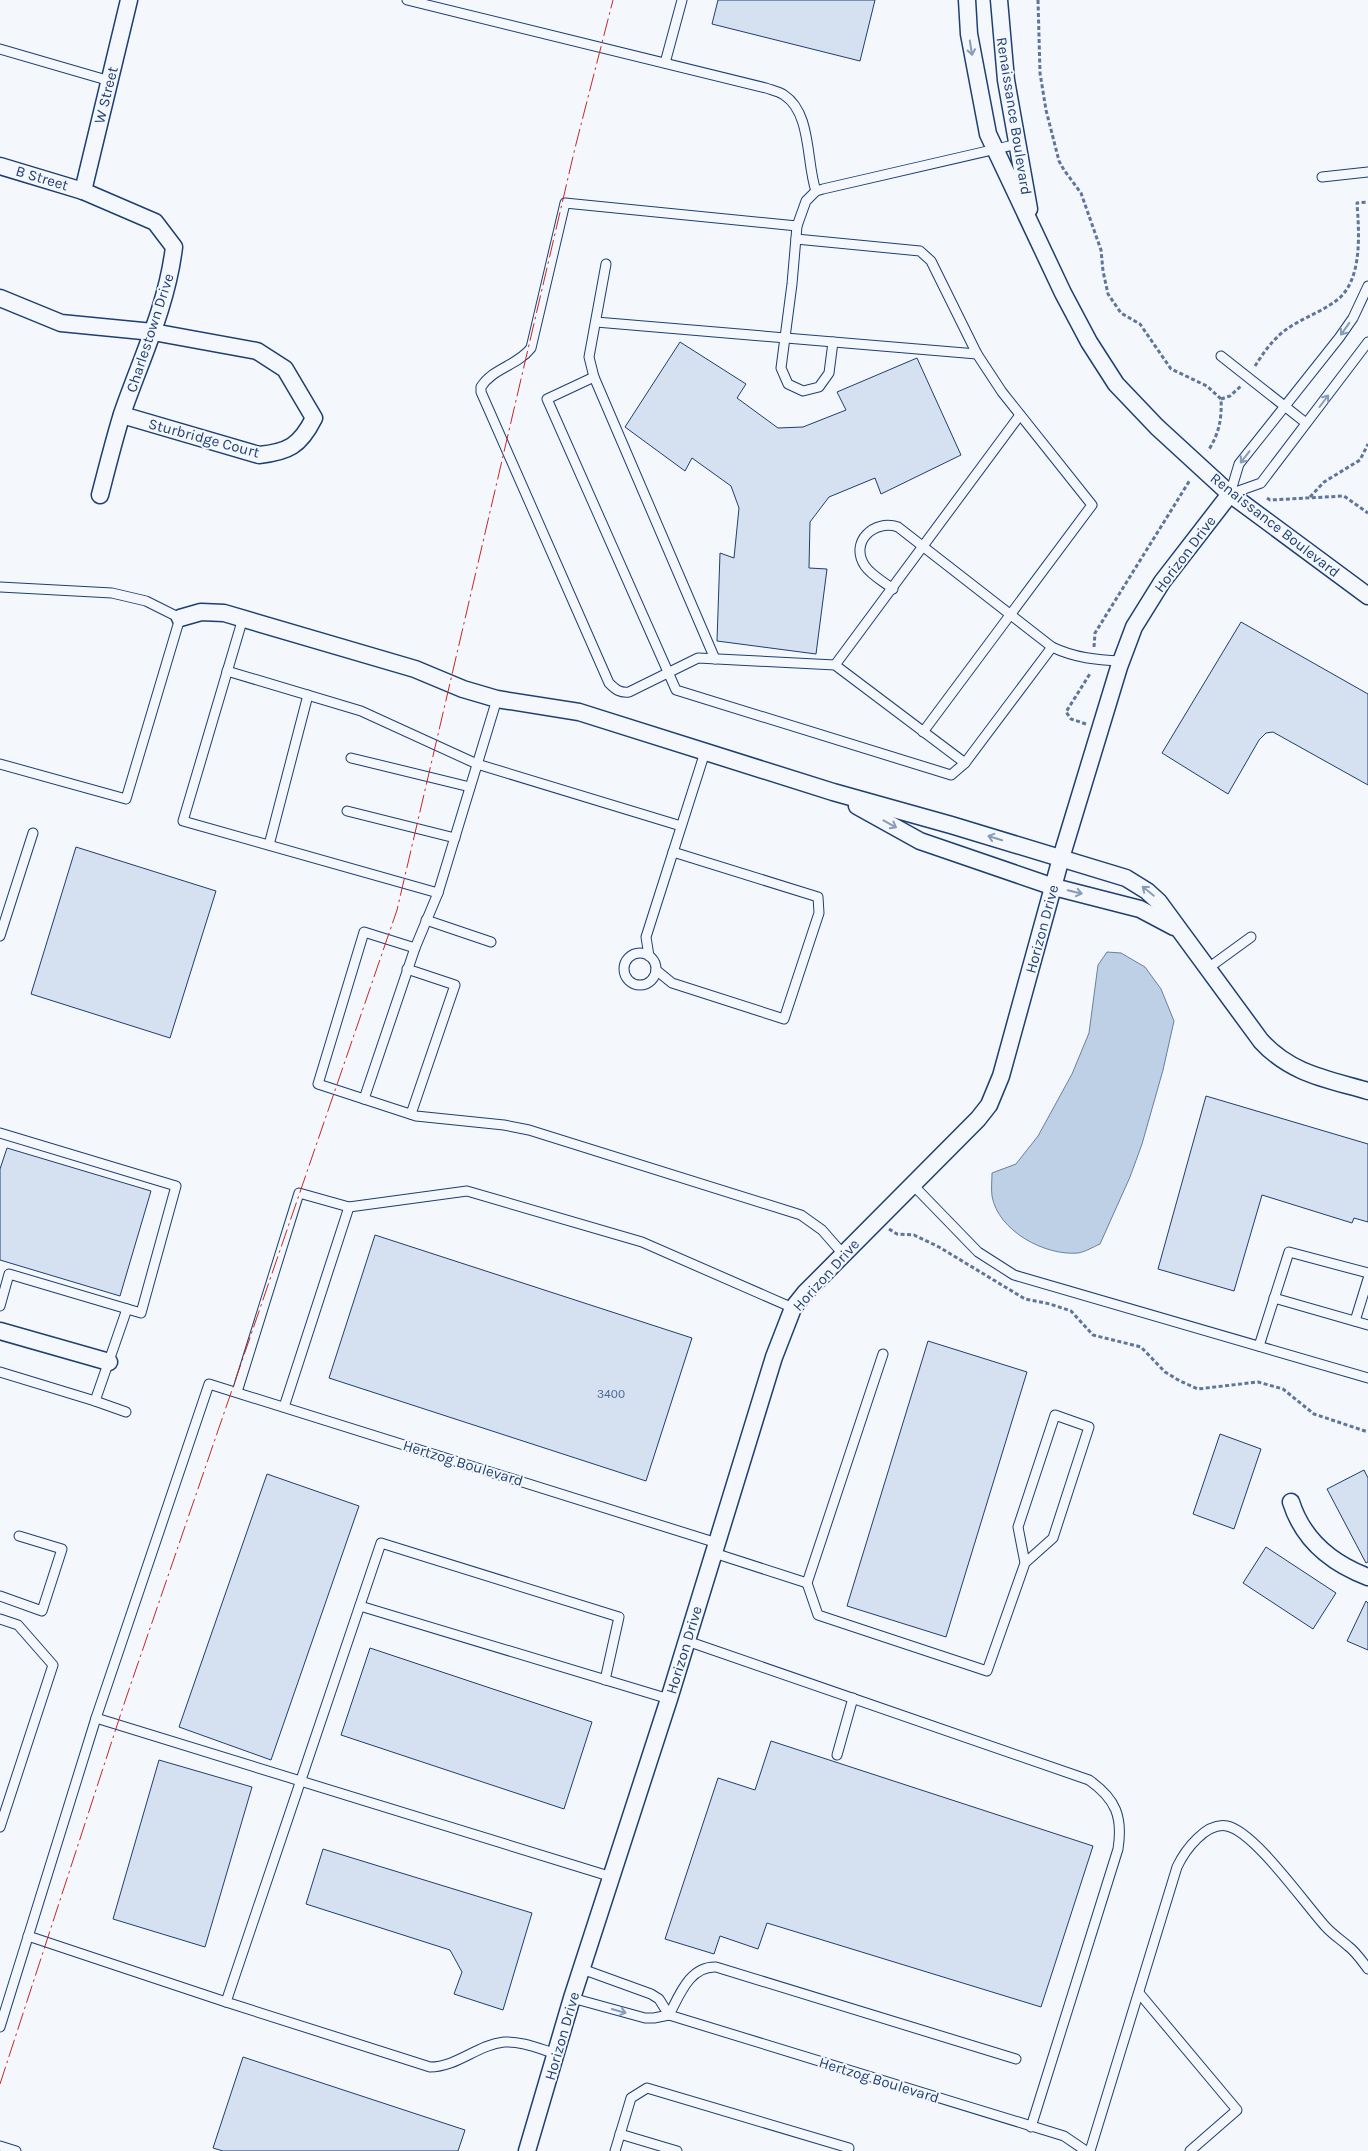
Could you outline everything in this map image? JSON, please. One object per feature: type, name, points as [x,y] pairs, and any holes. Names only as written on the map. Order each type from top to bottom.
[{"type":"street","name":"W Street","points":[[83,191],[130,0]]},
{"type":"street","name":"Renaissance Boulevard","points":[[967,0],[969,34],[988,134],[1033,231],[1089,342],[1116,384],[1157,426],[1230,494],[1368,596]]},
{"type":"street","name":"Renaissance Boulevard","points":[[999,0],[1002,54],[1033,231]]},
{"type":"street","name":"B Street","points":[[0,166],[83,191]]},
{"type":"street","name":"Charlestown Drive","points":[[83,191],[155,222],[174,247],[171,273],[153,332],[122,415],[100,495]]},
{"type":"street","points":[[0,298],[61,323],[153,332]]},
{"type":"street","name":"Sturbridge Court","points":[[122,415],[259,456],[281,453],[306,435],[314,418],[285,368],[257,351],[153,332]]},
{"type":"street","name":"Horizon Drive","points":[[527,2151],[572,1998],[669,1699],[780,1340],[793,1308],[820,1276],[978,1119],[989,1104],[997,1089],[1061,858],[1121,662],[1134,627],[1162,582],[1230,494]]},
{"type":"street","points":[[180,618],[201,612],[213,611],[243,618],[415,669],[464,689],[497,699],[579,712],[832,792],[1061,858],[1133,881],[1159,902],[1261,1041],[1278,1058],[1300,1070],[1368,1092]]},
{"type":"street","points":[[832,792],[920,841],[1054,887],[1140,909],[1178,929]]},
{"type":"street","points":[[0,1331],[109,1362]]},
{"type":"street","points":[[1291,1502],[1303,1529],[1316,1546],[1340,1564],[1368,1577]]},
{"type":"lane","points":[[407,0],[766,88],[787,98],[798,111],[803,121],[811,176],[816,192]]},
{"type":"lane","points":[[665,63],[682,0]]},
{"type":"lane","points":[[0,49],[110,81]]},
{"type":"lane","points":[[833,342],[829,373],[819,387],[803,391],[788,384],[783,377],[781,368],[792,284],[797,226],[806,201],[816,192],[1018,144]]},
{"type":"lane","points":[[1322,177],[1368,172]]},
{"type":"lane","points":[[797,226],[566,203],[531,348],[520,359],[490,375],[481,387],[609,683],[622,693],[629,692],[698,658],[835,664],[965,763]]},
{"type":"lane","points":[[796,239],[920,251],[931,261],[977,354],[1002,392],[1092,505],[923,732]]},
{"type":"lane","points":[[606,264],[590,357],[594,377],[716,659]]},
{"type":"lane","points":[[1230,494],[1239,464],[1347,326],[1368,286]]},
{"type":"lane","points":[[596,322],[977,354]]},
{"type":"lane","points":[[1230,494],[1261,484],[1368,342]]},
{"type":"lane","points":[[1221,356],[1306,423]]},
{"type":"lane","points":[[594,377],[547,399],[676,690],[951,775],[965,763],[1052,647]]},
{"type":"lane","points":[[835,664],[1020,415]]},
{"type":"lane","points":[[893,588],[866,567],[860,550],[866,534],[873,528],[882,525],[898,527],[1052,647],[1080,657],[1121,662]]},
{"type":"lane","points":[[0,587],[112,594],[146,601],[180,618],[126,799],[0,764]]},
{"type":"lane","points":[[243,618],[183,821],[438,893]]},
{"type":"lane","points":[[227,671],[361,711],[477,764],[682,826]]},
{"type":"lane","points":[[269,845],[308,696]]},
{"type":"lane","points":[[364,1099],[415,948],[438,893],[497,699]]},
{"type":"lane","points":[[673,852],[818,897],[819,914],[784,1019],[672,983],[656,970],[649,956],[646,937],[673,852],[682,826],[705,752]]},
{"type":"lane","points":[[351,758],[470,787]]},
{"type":"lane","points":[[347,812],[455,838]]},
{"type":"lane","points":[[0,936],[33,833]]},
{"type":"lane","points":[[426,920],[491,942]]},
{"type":"lane","points":[[415,948],[364,932],[318,1084],[411,1114],[437,1119],[504,1125],[529,1130],[801,1215],[815,1224],[843,1254]]},
{"type":"lane","points":[[1207,969],[1251,937]]},
{"type":"lane","points":[[649,956],[638,953],[628,958],[623,968],[624,975],[632,984],[643,985],[653,979],[656,970]]},
{"type":"lane","points":[[408,970],[455,985],[411,1114]]},
{"type":"lane","points":[[0,1133],[176,1186],[141,1313],[9,1274],[0,1306]]},
{"type":"lane","points":[[912,1186],[978,1252],[1014,1275],[1368,1378]]},
{"type":"lane","points":[[237,1392],[299,1193],[349,1207],[467,1191],[642,1242],[793,1308]]},
{"type":"lane","points":[[284,1407],[349,1207]]},
{"type":"lane","points":[[1259,1346],[1289,1252],[1368,1273]]},
{"type":"lane","points":[[1355,1322],[1368,1279]]},
{"type":"lane","points":[[1274,1298],[1368,1325]]},
{"type":"lane","points":[[95,1401],[127,1309]]},
{"type":"lane","points":[[883,1354],[807,1583],[818,1615],[986,1670],[1025,1563],[1053,1538],[1089,1427],[1055,1415],[1018,1527],[1025,1563]]},
{"type":"lane","points":[[0,1372],[126,1412]]},
{"type":"lane","name":"Hertzog Boulevard","points":[[96,1718],[209,1384],[716,1548],[807,1583]]},
{"type":"lane","points":[[0,1596],[42,1611],[62,1550],[19,1536]]},
{"type":"lane","points":[[226,2002],[381,1544],[618,1617],[605,1680]]},
{"type":"lane","points":[[360,1606],[669,1699]]},
{"type":"lane","points":[[0,1619],[18,1625],[53,1665],[0,1827]]},
{"type":"lane","points":[[687,1641],[1089,1780],[1107,1794],[1117,1811],[1121,1830],[1118,1849],[1032,2127]]},
{"type":"lane","points":[[837,1754],[853,1698]]},
{"type":"lane","points":[[0,2027],[96,1718],[612,1877]]},
{"type":"lane","points":[[1090,2151],[1177,1867],[1190,1848],[1208,1830],[1220,1825],[1235,1828],[1247,1835],[1325,1926],[1349,1946],[1368,1969]]},
{"type":"lane","points":[[28,1936],[430,2067],[452,2064],[501,2043],[520,2043],[557,2054]]},
{"type":"lane","points":[[669,2015],[681,1992],[694,1974],[701,1969],[716,1967],[1016,2059]]},
{"type":"lane","points":[[582,1969],[651,1994],[659,1999],[669,2015]]},
{"type":"lane","points":[[1139,1993],[1237,2110],[1190,2151]]},
{"type":"lane","name":"Hertzog Boulevard","points":[[572,1998],[645,2018],[669,2015],[1064,2136],[1086,2151]]},
{"type":"lane","points":[[615,2151],[632,2098],[647,2088],[849,2148],[848,2151]]},
{"type":"lane","points":[[620,2134],[672,2150]]},
{"type":"lane","points":[[0,2146],[16,2151]]},
{"type":"path","points":[[1221,399],[1234,393],[1247,378],[1267,348],[1289,327],[1338,300],[1355,274],[1360,241],[1357,203],[1368,202]]},
{"type":"path","points":[[1310,497],[1324,482],[1360,460],[1368,444]]},
{"type":"path","points":[[1253,486],[1270,500],[1344,496],[1368,513]]},
{"type":"path","points":[[877,1221],[897,1234],[914,1235],[939,1247],[1025,1299],[1071,1311],[1093,1335],[1141,1347],[1165,1372],[1198,1389],[1258,1382],[1283,1389],[1314,1414],[1368,1432]]},
{"type":"water","points":[[1107,952],[1121,953],[1145,967],[1161,989],[1174,1021],[1163,1070],[1142,1144],[1130,1177],[1100,1244],[1086,1251],[1065,1253],[1038,1246],[1025,1239],[1003,1220],[996,1209],[992,1196],[992,1173],[1016,1164],[1038,1136],[1072,1074],[1089,1033],[1098,965]]},
{"type":"building","points":[[718,0],[875,0],[860,61],[712,24]]},
{"type":"building","points":[[680,342],[746,384],[737,398],[778,428],[803,427],[846,410],[837,392],[917,358],[961,455],[881,494],[875,478],[829,497],[810,522],[809,568],[827,569],[816,654],[717,641],[720,553],[734,558],[739,508],[731,486],[692,458],[685,471],[625,427]]},
{"type":"building","points":[[1241,622],[1368,694],[1368,785],[1273,732],[1266,733],[1259,740],[1228,794],[1162,753]]},
{"type":"building","points":[[76,847],[216,891],[170,1038],[31,994]]},
{"type":"building","points":[[1206,1096],[1368,1144],[1368,1222],[1354,1218],[1352,1223],[1262,1195],[1234,1291],[1158,1269]]},
{"type":"building","points":[[7,1148],[151,1191],[120,1296],[0,1260],[0,1169]]},
{"type":"building","points":[[375,1235],[692,1338],[646,1481],[329,1378]]},
{"type":"building","points":[[928,1341],[1027,1372],[946,1637],[847,1606]]},
{"type":"building","points":[[1220,1434],[1261,1449],[1234,1529],[1193,1514]]},
{"type":"building","points":[[1364,1470],[1368,1478],[1368,1562],[1366,1563],[1327,1489]]},
{"type":"building","points":[[267,1474],[359,1506],[271,1760],[179,1727]]},
{"type":"building","points":[[1266,1547],[1336,1593],[1313,1629],[1243,1583]]},
{"type":"building","points":[[1366,1601],[1368,1603],[1368,1650],[1347,1641]]},
{"type":"building","points":[[370,1648],[592,1722],[564,1809],[341,1735]]},
{"type":"building","points":[[771,1741],[1093,1846],[1041,2007],[767,1923],[758,1949],[720,1936],[714,1954],[665,1939],[718,1778],[755,1790]]},
{"type":"building","points":[[159,1760],[252,1787],[205,1947],[113,1919]]},
{"type":"building","points":[[323,1849],[532,1913],[503,2010],[454,1994],[462,1972],[450,1950],[306,1904]]},
{"type":"building","points":[[243,2057],[465,2130],[458,2151],[223,2151],[213,2148]]},
{"type":"power","points":[[0,2084],[124,1704],[397,910],[575,148],[613,0]]}]
